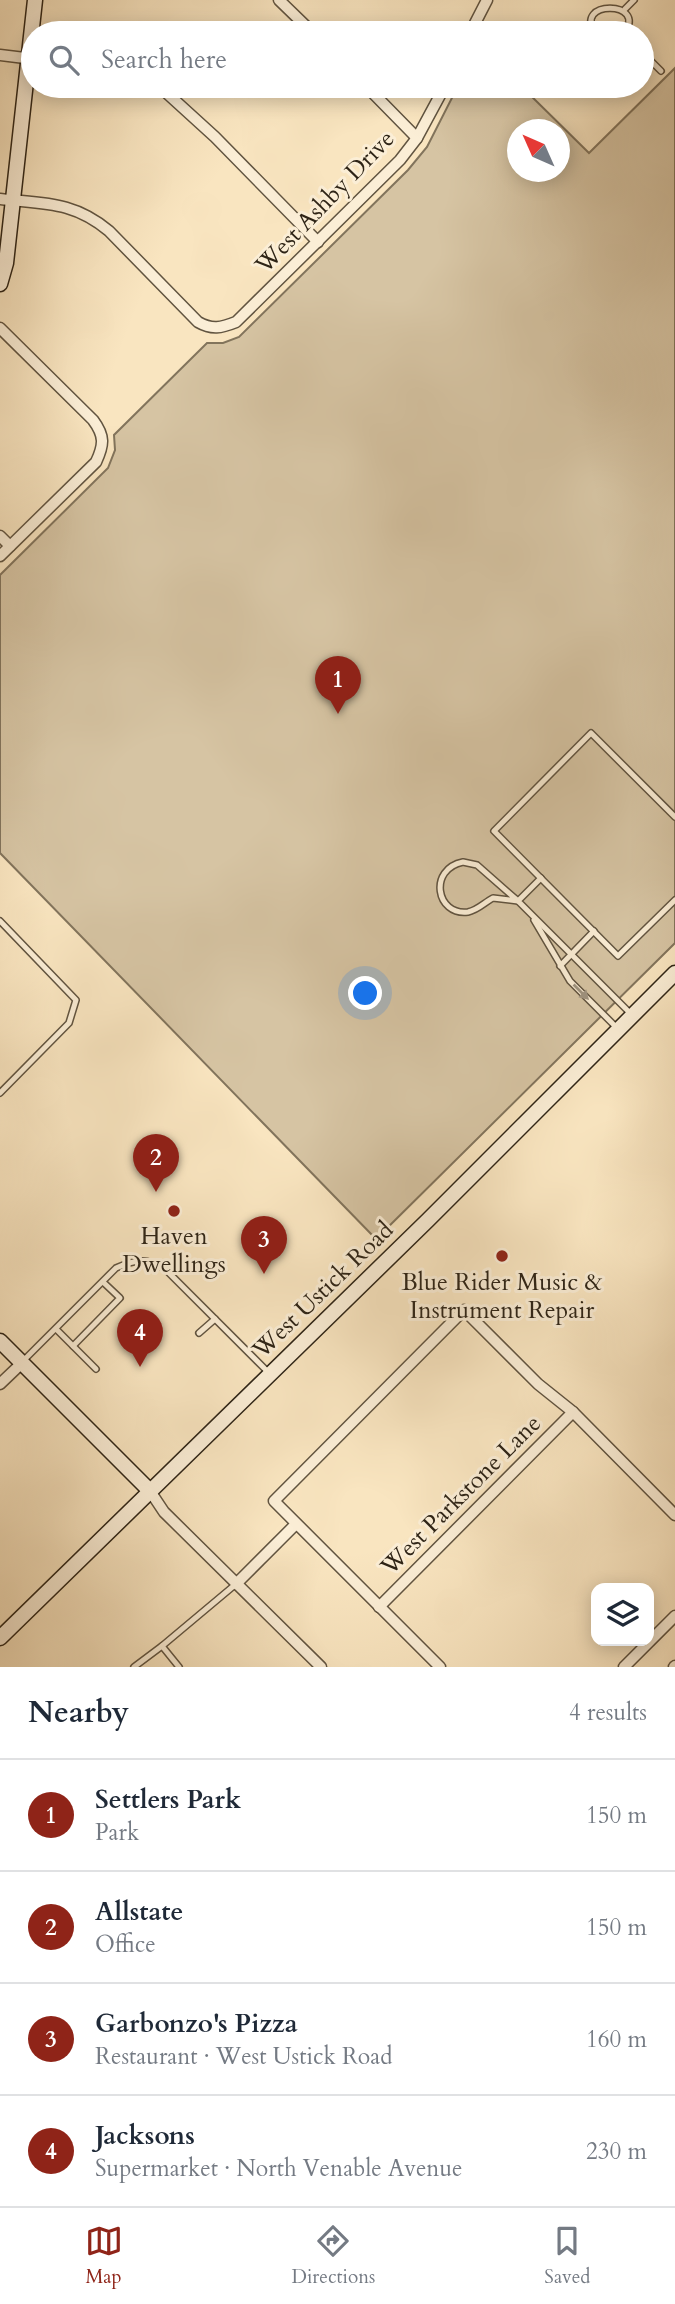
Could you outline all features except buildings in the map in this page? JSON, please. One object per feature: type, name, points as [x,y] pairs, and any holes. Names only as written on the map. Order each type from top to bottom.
[{"type":"main road","points":[[34,21],[36,0]]},
{"type":"main road","points":[[0,285],[6,263],[7,200],[24,98]]},
{"type":"main road","name":"West Ustick Road","points":[[0,1638],[428,1220],[675,973]]},
{"type":"main road","points":[[0,1341],[150,1492]]},
{"type":"street","points":[[279,0],[301,21]]},
{"type":"street","points":[[476,21],[485,1]]},
{"type":"street","points":[[0,55],[21,58]]},
{"type":"street","points":[[172,98],[215,137],[318,242]]},
{"type":"street","points":[[378,98],[417,138]]},
{"type":"street","name":"West Ashby Drive","points":[[7,200],[73,208],[93,218],[198,322],[206,327],[216,328],[236,322],[400,160],[417,138],[439,98]]},
{"type":"street","points":[[0,328],[93,421],[101,430],[102,442],[96,462],[0,556]]},
{"type":"street","points":[[0,536],[10,546]]},
{"type":"street","points":[[440,1667],[274,1501],[464,1310],[538,1384],[573,1412],[675,1515]]},
{"type":"street","points":[[0,1384],[22,1363]]},
{"type":"street","name":"West Parkstone Lane","points":[[379,1607],[573,1412]]},
{"type":"street","points":[[150,1492],[164,1511],[320,1667]]},
{"type":"street","points":[[236,1584],[296,1524]]},
{"type":"street","points":[[624,1667],[675,1616]]},
{"type":"lane","points":[[625,9],[634,0]]},
{"type":"lane","points":[[591,21],[598,6],[615,2],[625,9],[629,21]]},
{"type":"lane","points":[[654,64],[661,71]]},
{"type":"lane","points":[[675,817],[591,733],[494,831],[618,956],[675,900]]},
{"type":"lane","points":[[518,901],[493,898],[473,911],[459,912],[447,905],[443,899],[440,892],[441,878],[456,863],[470,863],[482,869],[518,901],[633,1016]]},
{"type":"lane","points":[[518,901],[541,878]]},
{"type":"lane","points":[[531,914],[569,981],[619,1030]]},
{"type":"lane","points":[[0,921],[76,1000],[69,1023],[0,1093]]},
{"type":"lane","points":[[560,966],[594,932]]},
{"type":"lane","points":[[22,1363],[116,1268],[143,1260],[158,1264],[269,1373]]},
{"type":"lane","points":[[73,1346],[120,1298],[103,1282]]},
{"type":"lane","points":[[199,1333],[215,1319]]},
{"type":"lane","points":[[56,1329],[96,1369]]},
{"type":"lane","points":[[134,1667],[236,1584]]},
{"type":"lane","points":[[162,1646],[179,1667]]},
{"type":"shaded area","points":[[675,68],[675,943],[376,1239],[0,853],[0,575],[108,468],[115,450],[114,435],[207,343],[223,343],[239,337],[408,170],[427,147],[452,98],[533,98],[554,119],[507,119],[507,182],[570,182],[570,134],[589,153],[645,98],[654,98],[654,89]]},
{"type":"place","name":"Settlers Park","points":[[338,714]]},
{"type":"place","name":"Allstate","points":[[156,1192]]},
{"type":"place","name":"Haven Dwellings","points":[[174,1211]]},
{"type":"place","name":"Blue Rider Music & Instrument Repair","points":[[502,1256]]},
{"type":"place","name":"Garbonzo's Pizza","points":[[264,1274]]},
{"type":"place","name":"Jacksons","points":[[140,1367]]}]
